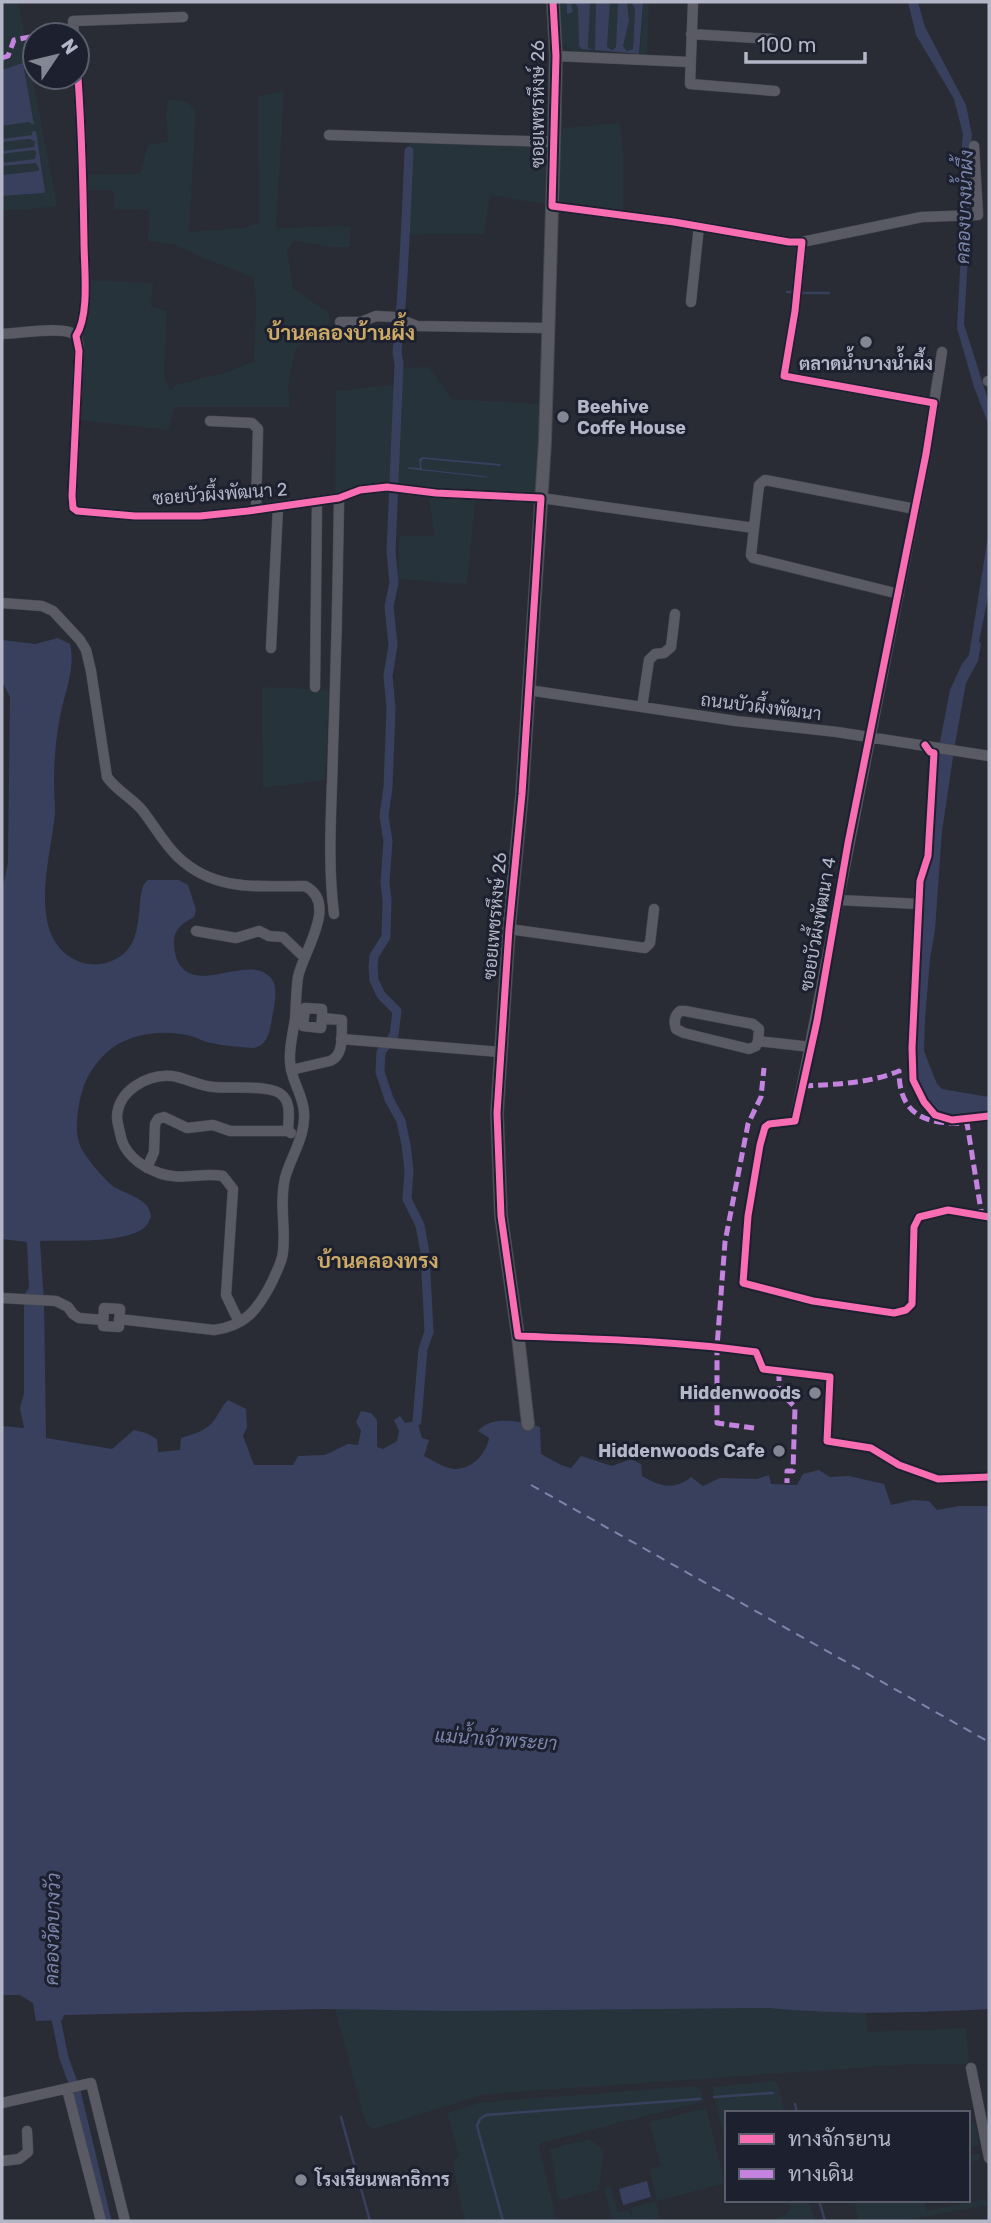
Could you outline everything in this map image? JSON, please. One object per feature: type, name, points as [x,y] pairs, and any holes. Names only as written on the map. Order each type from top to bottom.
[{"type":"street","name":"ซอยเพชรหึงษ์ 26","points":[[528,1424],[501,1216],[497,1113],[509,929],[522,794],[547,410],[556,56],[553,2]]},
{"type":"street","points":[[694,2],[688,81],[691,86],[775,91]]},
{"type":"street","points":[[73,21],[183,17]]},
{"type":"street","points":[[691,34],[772,39]]},
{"type":"street","points":[[556,56],[689,62]]},
{"type":"street","points":[[2,334],[60,331],[76,336],[81,327],[84,276],[79,91]]},
{"type":"street","points":[[329,135],[554,142]]},
{"type":"street","points":[[552,206],[802,242],[922,217],[978,215],[974,146]]},
{"type":"street","points":[[691,302],[699,226]]},
{"type":"street","points":[[802,242],[784,376],[934,403]]},
{"type":"street","points":[[340,322],[361,322],[376,316],[403,321],[416,327],[548,328]]},
{"type":"street","name":"ซอยบัวผึ้งพัฒนา 2","points":[[76,336],[79,351],[72,496],[73,508],[77,511],[135,516],[200,516],[339,498],[360,490],[387,487],[436,493],[541,498],[754,528]]},
{"type":"street","name":"ซอยบัวผึ้งพัฒนา 4","points":[[796,1116],[915,509],[942,352]]},
{"type":"street","points":[[210,421],[252,423],[258,429],[256,510]]},
{"type":"street","points":[[898,594],[752,558],[759,485],[765,480],[915,509]]},
{"type":"street","points":[[334,914],[331,840],[339,498]]},
{"type":"street","points":[[315,687],[317,501]]},
{"type":"street","points":[[271,648],[278,507]]},
{"type":"street","points":[[2,603],[42,607],[53,611],[80,640],[86,650],[91,671],[107,777],[113,785],[134,800],[177,856],[205,877],[233,885],[305,886],[313,890],[317,897],[319,919],[298,978],[289,1063],[302,1097],[304,1115],[300,1139],[285,1177],[281,1207],[281,1263],[259,1307],[239,1322],[214,1330],[119,1320],[120,1309],[104,1308],[103,1320],[79,1318],[68,1307],[56,1301],[2,1298]]},
{"type":"street","points":[[642,707],[649,660],[655,654],[664,653],[671,647],[675,614]]},
{"type":"street","name":"ถนนบัวผึ้งพัฒนา","points":[[528,690],[989,756]]},
{"type":"street","points":[[839,900],[919,904]]},
{"type":"street","points":[[509,929],[645,948],[650,943],[653,909]]},
{"type":"street","points":[[197,932],[236,937],[259,931],[270,936],[283,937],[304,957]]},
{"type":"street","points":[[680,1011],[685,1011],[753,1024],[759,1029],[758,1041],[756,1046],[749,1049],[684,1033],[676,1029],[675,1017],[680,1011]]},
{"type":"street","points":[[291,1070],[336,1059],[340,1053],[342,1020],[322,1018]]},
{"type":"street","points":[[341,1039],[500,1052]]},
{"type":"street","points":[[758,1041],[811,1047]]},
{"type":"street","points":[[239,1322],[226,1295],[233,1189],[223,1176],[179,1178],[160,1174],[137,1162],[121,1141],[117,1117],[120,1104],[125,1095],[139,1083],[171,1076],[213,1087],[268,1090],[280,1092],[285,1098],[289,1108],[288,1131]]},
{"type":"street","points":[[147,1168],[154,1152],[155,1124],[158,1119],[164,1117],[187,1128],[213,1125],[230,1131],[288,1131],[300,1139]]},
{"type":"street","points":[[971,2068],[989,2158]]},
{"type":"street","points":[[2,2103],[19,2097],[91,2083],[125,2221]]},
{"type":"street","points":[[70,2088],[101,2221]]},
{"type":"street","points":[[2,2161],[19,2159],[28,2152],[27,2131]]},
{"type":"shaded area","points":[[2,2],[18,2],[22,21],[21,65],[2,70]]},
{"type":"shaded area","points":[[557,2],[567,2],[568,14],[575,2],[578,8],[579,45],[600,53],[616,54],[640,53],[643,2],[649,2],[647,57],[574,52],[561,44]]},
{"type":"shaded area","points":[[589,2],[596,2],[596,50],[588,49]]},
{"type":"shaded area","points":[[610,2],[618,2],[616,47],[612,50],[607,47]]},
{"type":"shaded area","points":[[627,2],[634,2],[632,3],[635,10],[633,50],[627,51],[623,46],[629,21]]},
{"type":"shaded area","points":[[27,91],[35,91],[57,206],[2,210],[2,196],[43,193],[45,184],[36,131],[33,135],[2,139],[2,126],[29,122]]},
{"type":"shaded area","points":[[284,91],[276,228],[350,226],[350,247],[294,241],[287,250],[293,288],[328,313],[331,322],[295,350],[288,386],[290,407],[175,407],[168,430],[79,420],[81,342],[88,280],[153,283],[151,307],[167,311],[164,374],[170,390],[178,384],[230,371],[254,361],[256,298],[253,277],[176,245],[148,241],[149,210],[115,209],[113,190],[86,190],[86,175],[140,173],[148,145],[168,141],[168,99],[186,102],[196,111],[189,232],[242,228],[259,223],[258,96]]},
{"type":"shaded area","points":[[620,123],[623,211],[560,204],[560,133],[564,128]]},
{"type":"shaded area","points":[[30,139],[35,142],[35,147],[2,151],[2,142]]},
{"type":"shaded area","points":[[410,142],[550,146],[549,205],[490,195],[484,234],[401,235]]},
{"type":"shaded area","points":[[34,150],[36,159],[2,163],[2,154]]},
{"type":"shaded area","points":[[37,163],[38,171],[2,175],[2,166]]},
{"type":"shaded area","points":[[429,367],[452,399],[541,404],[537,494],[476,491],[467,584],[398,579],[399,536],[435,536],[427,487],[385,481],[335,496],[336,391],[403,384],[403,368]],"holes":[[[422,457],[501,464],[423,458],[421,462],[422,469],[487,478],[409,469],[420,468],[419,459]]]},
{"type":"shaded area","points":[[262,687],[329,690],[325,780],[263,788]]},
{"type":"shaded area","points":[[768,2008],[866,2012],[868,2032],[966,2028],[969,2064],[913,2064],[485,2094],[373,2129],[366,2124],[335,2009],[454,2011]]},
{"type":"shaded area","points":[[774,2081],[778,2085],[784,2111],[725,2111],[725,2139],[712,2087]]},
{"type":"shaded area","points":[[697,2086],[704,2101],[541,2143],[539,2147],[557,2221],[466,2221],[453,2161],[459,2156],[447,2113],[483,2102]]},
{"type":"shaded area","points":[[706,2108],[725,2183],[657,2201],[649,2169],[661,2166],[650,2122]]},
{"type":"shaded area","points":[[970,2122],[975,2123],[979,2145],[970,2147]]},
{"type":"shaded area","points":[[589,2139],[604,2150],[599,2190],[558,2199],[550,2149]]},
{"type":"shaded area","points":[[970,2147],[971,2155],[980,2154],[979,2160],[970,2162]]},
{"type":"shaded area","points":[[611,2186],[618,2212],[628,2210],[632,2217],[631,2208],[656,2201],[660,2218],[613,2221],[604,2188]]},
{"type":"shaded area","points":[[985,2199],[988,2205],[898,2221],[859,2221],[854,2202],[925,2202],[927,2211]]},
{"type":"shaded area","points":[[788,2202],[809,2202],[814,2221],[775,2221],[790,2208]]},
{"type":"water","points":[[567,2],[590,3],[588,48],[595,50],[596,2],[610,2],[607,47],[612,50],[616,47],[618,2],[627,2],[629,21],[623,46],[627,51],[633,49],[635,10],[632,3],[643,2],[639,54],[582,49],[579,46],[578,8],[575,3],[571,5],[573,12],[567,14]]},
{"type":"water","name":"คลองบางน้ำผึ้ง","points":[[908,2],[918,2],[925,27],[966,105],[972,135],[964,324],[989,403],[989,426],[974,387],[957,328],[963,134],[954,99],[916,35]]},
{"type":"water","points":[[21,64],[21,91],[28,91],[34,125],[29,122],[2,126],[2,70]]},
{"type":"water","points":[[36,131],[45,191],[2,196],[2,175],[39,169],[36,163],[2,166],[2,163],[35,159],[36,152],[34,150],[2,154],[2,151],[34,147],[35,142],[30,139],[2,142],[2,139],[32,135],[32,132]]},
{"type":"water","points":[[422,457],[501,464],[423,459],[421,462],[422,469],[491,478],[409,469],[408,467],[420,468],[419,459]]},
{"type":"water","points":[[989,530],[989,591],[978,661],[966,683],[955,744],[942,831],[925,1019],[924,1051],[937,1084],[942,1089],[989,1097],[989,1114],[954,1119],[931,1106],[915,1071],[920,912],[931,844],[937,757],[950,690],[969,655]]},
{"type":"water","name":"แม่น้ำเจ้าพระยา","points":[[58,638],[70,644],[72,663],[56,741],[55,813],[46,874],[46,917],[52,936],[63,951],[80,962],[98,964],[112,961],[126,951],[133,941],[143,886],[148,880],[179,880],[188,885],[196,910],[194,917],[180,926],[174,938],[176,957],[183,969],[193,975],[206,976],[247,970],[259,971],[272,980],[275,996],[269,1032],[259,1046],[254,1048],[222,1045],[168,1033],[134,1037],[105,1054],[87,1078],[77,1117],[81,1147],[108,1182],[146,1204],[151,1217],[145,1227],[125,1236],[95,1240],[40,1241],[44,1303],[46,1438],[112,1449],[134,1430],[157,1439],[158,1452],[180,1450],[181,1438],[209,1426],[228,1400],[246,1409],[247,1427],[243,1436],[254,1465],[293,1465],[298,1456],[325,1455],[348,1444],[358,1445],[361,1431],[356,1422],[361,1411],[371,1413],[377,1420],[377,1447],[383,1449],[397,1441],[399,1431],[394,1420],[400,1416],[405,1423],[417,1421],[422,1438],[429,1440],[424,1456],[449,1468],[463,1468],[475,1462],[484,1451],[489,1438],[478,1431],[491,1422],[507,1421],[540,1427],[541,1454],[561,1465],[571,1468],[581,1456],[612,1466],[631,1459],[641,1464],[642,1476],[666,1486],[679,1484],[691,1477],[703,1486],[720,1478],[757,1479],[769,1475],[771,1484],[797,1485],[803,1474],[819,1470],[830,1477],[849,1476],[884,1484],[891,1505],[913,1500],[929,1501],[937,1510],[959,1506],[989,1506],[989,2009],[879,2013],[768,2008],[454,2011],[322,2009],[64,2015],[62,2020],[36,2021],[33,2003],[20,1995],[2,1995],[2,1426],[24,1428],[20,1408],[24,1393],[24,1295],[29,1288],[27,1242],[2,1239],[2,891],[8,863],[10,697],[2,681],[2,640],[35,644]]},
{"type":"water","points":[[647,2181],[651,2197],[623,2205],[619,2189]]},
{"type":"waterway","points":[[409,151],[397,352],[399,364],[391,552],[394,583],[389,606],[393,645],[388,676],[391,708],[388,787],[384,816],[388,841],[385,883],[386,937],[374,956],[373,967],[374,980],[381,995],[397,1011],[394,1035],[381,1052],[380,1072],[389,1099],[401,1121],[409,1170],[407,1199],[420,1225],[425,1253],[429,1332],[423,1349],[417,1421]]},
{"type":"waterway","points":[[787,292],[794,292]]},
{"type":"waterway","points":[[801,293],[829,293]]},
{"type":"waterway","name":"คลองวัดบางวัว","points":[[54,2009],[64,2058],[76,2091],[107,2221]]},
{"type":"waterway","points":[[714,2097],[773,2093]]},
{"type":"waterway","points":[[503,2221],[477,2126],[480,2119],[486,2115],[700,2099]]},
{"type":"waterway","points":[[795,2104],[797,2111]]},
{"type":"waterway","points":[[341,2117],[370,2221]]},
{"type":"waterway","points":[[820,2202],[825,2221]]},
{"type":"ferry route","points":[[531,1485],[989,1742]]},
{"type":"marked path","points":[[2,58],[8,56],[14,40],[21,39]]},
{"type":"marked path","points":[[754,1428],[717,1423],[717,1347],[725,1242],[748,1124],[761,1097],[764,1068]]},
{"type":"marked path","points":[[803,1086],[864,1081],[899,1071],[904,1098],[918,1115],[939,1122],[967,1123],[982,1217]]},
{"type":"marked path","points":[[779,1371],[779,1391],[795,1407],[793,1471],[787,1471],[787,1483]]},
{"type":"cycle path","points":[[553,2],[556,56],[552,206],[802,242],[795,311],[784,376],[934,403],[848,843],[817,1021],[795,1121],[769,1124],[765,1127],[748,1216],[743,1283],[813,1301],[894,1313],[906,1310],[912,1304],[914,1227],[919,1217],[948,1210],[989,1217]]},
{"type":"cycle path","points":[[79,91],[85,290],[83,316],[76,336],[79,351],[73,508],[77,511],[135,516],[200,516],[339,498],[360,490],[387,487],[436,493],[541,498],[522,794],[509,929],[497,1113],[501,1216],[518,1336],[668,1343],[756,1352],[763,1369],[830,1377],[827,1441],[871,1448],[899,1465],[938,1479],[989,1477]]},
{"type":"cycle path","points":[[925,745],[934,753],[928,856],[920,881],[912,1048],[913,1080],[924,1102],[935,1115],[952,1120],[989,1116]]},
{"type":"place","name":"ตลาดน้ำบางน้ำผึ้ง","points":[[866,342]]},
{"type":"place","name":"Beehive Coffe House","points":[[563,417]]},
{"type":"place","name":"Hiddenwoods","points":[[815,1393]]},
{"type":"place","name":"Hiddenwoods Cafe","points":[[779,1451]]},
{"type":"place","name":"โรงเรียนพลาธิการ","points":[[301,2180]]},
{"type":"district","name":"บ้านคลองบ้านผึ้ง","points":[[341,333]]},
{"type":"district","name":"บ้านคลองทรง","points":[[378,1261]]}]
